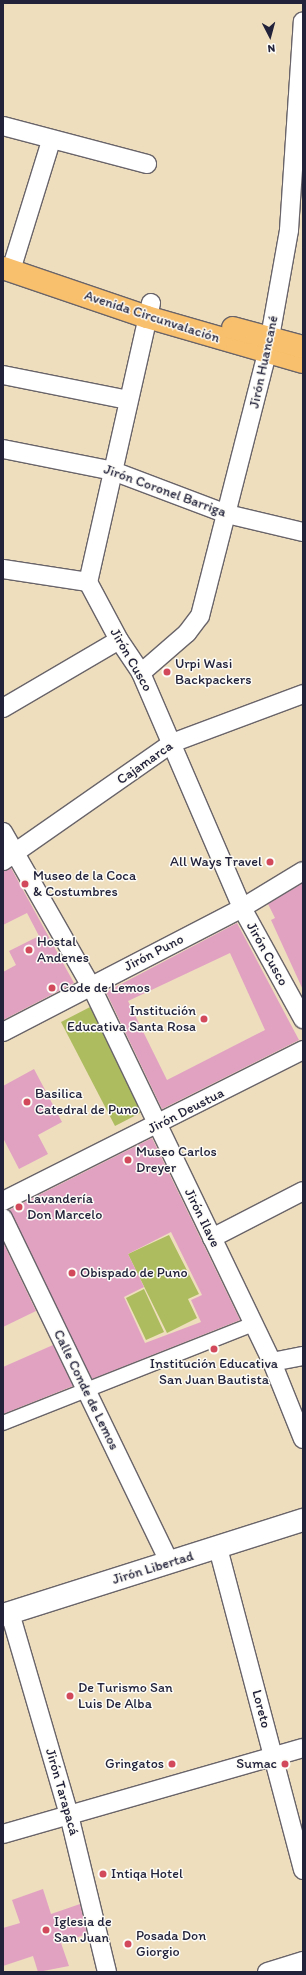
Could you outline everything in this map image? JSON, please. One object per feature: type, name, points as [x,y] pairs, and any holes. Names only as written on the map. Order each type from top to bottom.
[{"type":"highway","name":"Avenida Circunvalación","points":[[8,262],[149,310],[268,346],[303,362]]},
{"type":"highway","name":"Avenida Circunvalación","points":[[268,346],[303,347]]},
{"type":"street","name":"Jirón Huancané","points":[[142,672],[195,626],[228,514],[268,346],[289,230],[303,21]]},
{"type":"street","points":[[3,126],[51,141],[147,164]]},
{"type":"street","points":[[8,262],[51,141]]},
{"type":"street","points":[[3,569],[88,582],[149,310]]},
{"type":"street","points":[[3,376],[128,400]]},
{"type":"street","name":"Jirón Coronel Barriga","points":[[3,449],[113,471],[228,514],[303,532]]},
{"type":"street","name":"Jirón Cusco","points":[[88,582],[119,640],[142,672],[242,908],[303,1019]]},
{"type":"street","points":[[3,708],[119,640]]},
{"type":"street","name":"Cajamarca","points":[[10,858],[172,743],[303,694]]},
{"type":"street","name":"Jirón Ilave","points":[[3,832],[10,858],[91,986],[272,1362],[303,1439]]},
{"type":"street","name":"Jirón Puno","points":[[3,1032],[242,908],[303,870]]},
{"type":"street","name":"Jirón Deustua","points":[[3,1201],[158,1126],[303,1050]]},
{"type":"street","points":[[212,1238],[303,1190]]},
{"type":"street","name":"Calle Conde de Lemos","points":[[3,1218],[169,1562]]},
{"type":"street","points":[[3,1423],[253,1324]]},
{"type":"street","points":[[272,1362],[303,1356]]},
{"type":"street","name":"Jirón Libertad","points":[[7,1614],[303,1520]]},
{"type":"street","name":"Loreto","points":[[218,1548],[303,1870]]},
{"type":"street","name":"Jirón Tarapacá","points":[[7,1614],[69,1815],[107,1972]]},
{"type":"street","points":[[3,1834],[273,1754],[303,1748]]},
{"type":"street","points":[[267,1972],[303,1961]]},
{"type":"green space","points":[[92,1006],[146,1110],[115,1126],[61,1022]]},
{"type":"green space","points":[[169,1235],[199,1294],[188,1299],[197,1318],[167,1333],[128,1254]]},
{"type":"green space","points":[[144,1289],[164,1332],[146,1340],[126,1298]]},
{"type":"building","points":[[11,868],[74,983],[3,1020],[3,972],[16,965],[9,951],[39,936],[27,913],[3,925],[3,871]]},
{"type":"building","points":[[303,883],[303,990],[271,920],[275,918],[268,904]]},
{"type":"building","points":[[237,923],[299,1040],[162,1109],[106,992]],"holes":[[[230,953],[265,1030],[167,1080],[128,1001]]]},
{"type":"building","name":"Basilica Catedral de Puno","points":[[34,1069],[62,1122],[38,1135],[48,1154],[19,1169],[3,1138],[3,1086]]},
{"type":"building","points":[[152,1138],[240,1320],[92,1379],[9,1210]],"holes":[[[171,1232],[202,1295],[191,1300],[201,1322],[145,1343],[124,1297],[144,1287],[128,1254]]]},
{"type":"building","points":[[3,1242],[36,1311],[3,1327]]},
{"type":"building","points":[[53,1345],[73,1386],[3,1414],[3,1367]]},
{"type":"building","name":"Iglesia de San Juan","points":[[43,1889],[51,1914],[80,1904],[87,1934],[61,1943],[69,1966],[38,1972],[33,1956],[3,1966],[3,1928],[20,1923],[12,1900]]},
{"type":"place","name":"Urpi Wasi Backpackers","points":[[167,672]]},
{"type":"place","name":"All Ways Travel","points":[[270,862]]},
{"type":"place","name":"Museo de la Coca & Costumbres","points":[[25,884]]},
{"type":"place","name":"Hostal Andenes","points":[[29,950]]},
{"type":"place","name":"Code de Lemos","points":[[52,988]]},
{"type":"place","name":"Institución Educativa Santa Rosa","points":[[204,1019]]},
{"type":"place","name":"Basilica Catedral de Puno","points":[[27,1102]]},
{"type":"place","name":"Museo Carlos Dreyer","points":[[128,1160]]},
{"type":"place","name":"Lavandería Don Marcelo","points":[[19,1207]]},
{"type":"place","name":"Obispado de Puno","points":[[72,1273]]},
{"type":"place","name":"Institución Educativa San Juan Bautista","points":[[214,1349]]},
{"type":"place","name":"De Turismo San Luis De Alba","points":[[70,1696]]},
{"type":"place","name":"Gringatos","points":[[172,1764]]},
{"type":"place","name":"Sumac","points":[[285,1764]]},
{"type":"place","name":"Intiqa Hotel","points":[[103,1874]]},
{"type":"place","name":"Iglesia de San Juan","points":[[46,1930]]},
{"type":"place","name":"Posada Don Giorgio","points":[[128,1944]]}]
